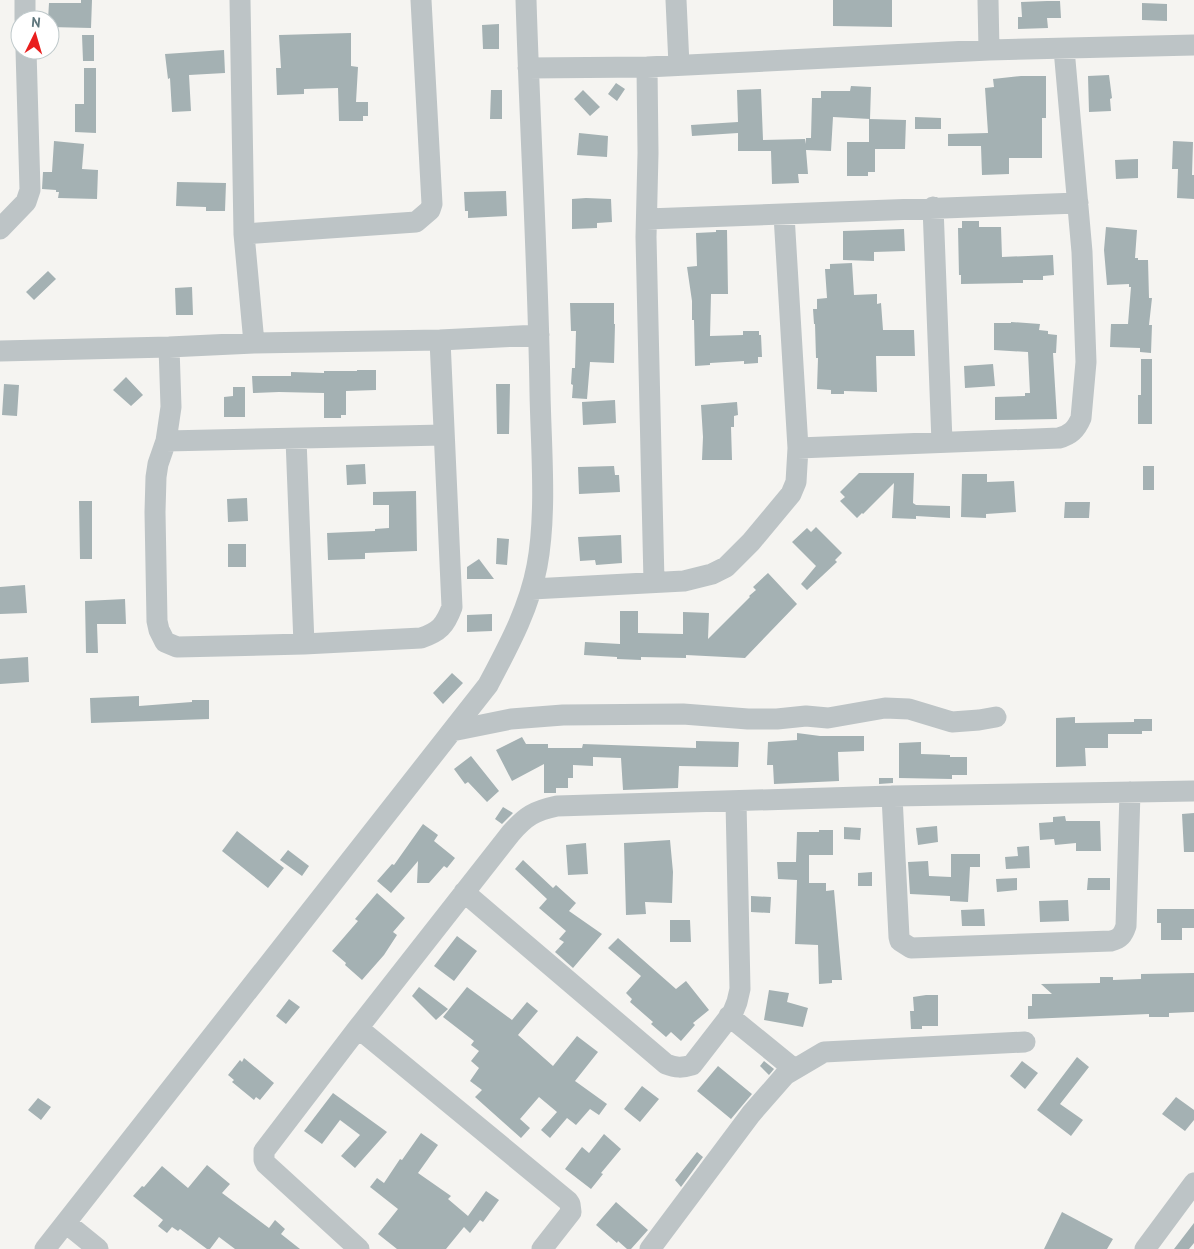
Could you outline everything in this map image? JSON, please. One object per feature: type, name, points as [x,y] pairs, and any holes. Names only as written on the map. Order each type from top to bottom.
[{"type":"street","points":[[240,0],[244,234],[254,343]]},
{"type":"street","points":[[244,234],[416,222],[430,210],[432,204],[421,0]]},
{"type":"street","points":[[45,1249],[488,685],[518,626],[532,589],[539,554],[542,512],[539,335],[526,0]]},
{"type":"street","points":[[676,0],[678,65]]},
{"type":"street","points":[[988,0],[989,50]]},
{"type":"street","points":[[528,68],[678,65],[989,50],[1194,45]]},
{"type":"street","points":[[798,448],[1059,438],[1067,436],[1078,426],[1081,418],[1086,362],[1082,252],[1064,49]]},
{"type":"street","points":[[0,230],[26,202],[30,190],[26,60]]},
{"type":"street","points":[[647,66],[646,238],[654,582]]},
{"type":"street","points":[[647,219],[1078,203]]},
{"type":"street","points":[[933,207],[942,442]]},
{"type":"street","points":[[532,589],[693,579],[712,574],[726,567],[751,542],[790,494],[796,482],[798,448],[784,215]]},
{"type":"street","points":[[0,351],[254,343],[440,340],[539,335]]},
{"type":"street","points":[[169,347],[171,407],[166,442],[158,464],[156,477],[157,621],[159,630],[165,642],[177,646],[304,644],[421,638],[441,628],[448,618],[452,607],[440,340]]},
{"type":"street","points":[[166,442],[444,435]]},
{"type":"street","points":[[296,439],[304,644]]},
{"type":"street","points":[[452,731],[511,719],[563,715],[683,714],[748,719],[806,716],[828,718],[885,708],[909,709],[952,722],[996,717]]},
{"type":"street","points":[[359,1249],[266,1164],[263,1155],[266,1148],[464,892],[525,818],[541,809],[557,806],[892,796],[1194,791]]},
{"type":"street","points":[[892,796],[899,937],[900,941],[911,948],[1111,942],[1119,939],[1124,933],[1126,926],[1130,792]]},
{"type":"street","points":[[464,892],[666,1064],[675,1067],[692,1065],[729,1016],[737,1002],[740,989],[736,802]]},
{"type":"street","points":[[729,1016],[794,1069]]},
{"type":"street","points":[[358,1028],[568,1200],[571,1212],[542,1249]]},
{"type":"street","points":[[650,1249],[751,1114],[785,1075],[824,1052],[1025,1042]]},
{"type":"street","points":[[1145,1249],[1194,1183]]},
{"type":"street","points":[[66,1223],[98,1249]]},
{"type":"building","points":[[81,0],[92,0],[91,28],[60,27],[60,10],[49,10],[49,3],[81,3]]},
{"type":"building","points":[[833,0],[892,0],[892,27],[833,26]]},
{"type":"building","points":[[1060,1],[1061,18],[1047,18],[1048,28],[1018,29],[1018,17],[1022,17],[1021,2]]},
{"type":"building","points":[[1142,3],[1167,4],[1167,21],[1142,20]]},
{"type":"building","points":[[499,24],[499,49],[483,49],[482,25]]},
{"type":"building","points":[[351,33],[351,66],[358,67],[356,102],[368,102],[368,116],[363,116],[363,121],[339,121],[338,88],[304,89],[304,94],[277,95],[276,68],[281,68],[279,35]]},
{"type":"building","points":[[82,35],[94,35],[94,61],[83,61]]},
{"type":"building","points":[[224,50],[225,73],[189,75],[191,111],[172,112],[170,78],[168,79],[165,54]]},
{"type":"building","points":[[84,68],[96,68],[96,133],[75,132],[75,104],[84,104]]},
{"type":"building","points":[[1109,75],[1112,98],[1110,99],[1111,111],[1089,112],[1088,76]]},
{"type":"building","points":[[1046,76],[1046,118],[1042,118],[1042,158],[1009,158],[1009,174],[982,175],[981,146],[948,146],[948,134],[988,133],[985,88],[994,87],[993,79]]},
{"type":"building","points":[[616,83],[625,89],[617,101],[608,94]]},
{"type":"building","points":[[851,86],[871,87],[870,119],[833,117],[831,151],[806,150],[808,174],[798,174],[799,183],[772,184],[771,151],[738,151],[738,133],[692,136],[691,125],[738,122],[737,90],[761,89],[763,140],[805,139],[806,144],[806,138],[811,138],[812,98],[821,98],[821,91],[850,91]]},
{"type":"building","points":[[491,90],[502,90],[502,119],[490,119]]},
{"type":"building","points":[[583,90],[600,107],[590,116],[574,99]]},
{"type":"building","points":[[915,117],[941,118],[941,129],[915,129]]},
{"type":"building","points":[[869,119],[906,120],[905,149],[875,149],[875,172],[868,172],[868,176],[847,176],[847,142],[869,142]]},
{"type":"building","points":[[579,133],[608,136],[607,157],[577,155]]},
{"type":"building","points":[[54,141],[84,144],[82,169],[98,170],[97,199],[58,198],[59,192],[56,192],[56,190],[42,189],[43,172],[52,172]]},
{"type":"building","points":[[1173,141],[1193,142],[1192,175],[1194,175],[1194,199],[1177,198],[1178,169],[1172,169]]},
{"type":"building","points":[[1138,159],[1138,178],[1116,179],[1115,160]]},
{"type":"building","points":[[177,182],[226,183],[225,211],[206,211],[206,207],[176,206]]},
{"type":"building","points":[[506,191],[507,216],[468,218],[468,211],[465,211],[464,192]]},
{"type":"building","points":[[572,199],[611,199],[612,222],[597,223],[597,228],[572,229]]},
{"type":"building","points":[[962,221],[979,221],[979,227],[1001,227],[1002,257],[1053,255],[1054,275],[1043,276],[1043,280],[1023,280],[1023,283],[961,284],[961,275],[959,275],[958,228],[962,228]]},
{"type":"building","points":[[1106,227],[1137,230],[1135,258],[1138,258],[1138,260],[1148,260],[1149,298],[1152,298],[1149,325],[1152,325],[1151,353],[1140,352],[1140,348],[1110,347],[1111,324],[1128,324],[1131,287],[1129,287],[1129,284],[1107,285],[1104,250]]},
{"type":"building","points":[[904,229],[905,251],[874,252],[874,261],[843,260],[843,231]]},
{"type":"building","points":[[716,230],[727,230],[728,294],[711,294],[710,336],[743,335],[743,331],[759,331],[759,335],[761,335],[762,357],[758,357],[758,363],[744,364],[744,361],[695,366],[694,320],[692,320],[692,301],[687,267],[697,266],[696,233],[716,232]]},
{"type":"building","points":[[852,263],[854,295],[877,294],[877,304],[881,303],[883,330],[914,330],[915,356],[876,356],[877,392],[844,391],[844,394],[831,394],[831,390],[817,389],[818,358],[816,358],[813,309],[817,309],[817,299],[827,298],[825,269],[830,269],[830,264]]},
{"type":"building","points":[[48,271],[56,279],[34,300],[26,292]]},
{"type":"building","points":[[192,287],[193,315],[176,315],[175,288]]},
{"type":"building","points":[[570,303],[614,303],[614,363],[590,362],[587,399],[572,398],[573,385],[571,384],[572,368],[575,368],[576,331],[571,331]]},
{"type":"building","points":[[994,323],[1040,324],[1039,330],[1057,335],[1056,353],[1053,353],[1057,419],[995,420],[995,397],[1025,396],[1025,393],[1030,393],[1028,352],[994,350]]},
{"type":"building","points":[[1141,359],[1152,359],[1152,424],[1138,424],[1138,395],[1141,395]]},
{"type":"building","points":[[993,364],[995,386],[965,388],[964,366]]},
{"type":"building","points":[[376,370],[376,390],[346,391],[346,415],[341,415],[341,418],[324,418],[324,393],[253,393],[252,376],[291,376],[291,372],[324,373],[324,371]]},
{"type":"building","points":[[126,377],[143,395],[131,406],[113,390]]},
{"type":"building","points":[[4,384],[19,385],[17,416],[2,415]]},
{"type":"building","points":[[496,384],[510,384],[509,434],[497,434]]},
{"type":"building","points":[[233,387],[245,387],[245,417],[224,417],[224,397],[233,396]]},
{"type":"building","points":[[615,400],[616,423],[583,425],[582,402]]},
{"type":"building","points":[[737,402],[738,415],[734,416],[734,427],[731,427],[732,460],[702,460],[701,405]]},
{"type":"building","points":[[365,464],[366,484],[347,485],[346,465]]},
{"type":"building","points":[[614,466],[615,475],[619,475],[620,492],[579,494],[578,467]]},
{"type":"building","points":[[1143,466],[1154,466],[1154,490],[1143,490]]},
{"type":"building","points":[[859,473],[914,473],[913,503],[916,505],[950,506],[950,518],[916,516],[916,519],[892,518],[894,483],[857,518],[840,501],[845,497],[840,492]]},
{"type":"building","points":[[962,474],[987,474],[987,482],[1014,481],[1016,512],[986,514],[986,518],[961,517]]},
{"type":"building","points":[[416,491],[417,551],[365,553],[365,559],[328,560],[327,533],[375,531],[375,529],[389,528],[389,505],[373,505],[373,492]]},
{"type":"building","points":[[247,498],[248,521],[228,522],[227,499]]},
{"type":"building","points":[[79,501],[92,501],[92,559],[80,559]]},
{"type":"building","points":[[1065,502],[1090,502],[1089,518],[1064,518]]},
{"type":"building","points":[[816,527],[842,553],[835,560],[837,562],[807,590],[801,584],[816,566],[792,542],[807,528],[811,532]]},
{"type":"building","points":[[621,535],[622,563],[596,565],[595,560],[580,561],[578,537]]},
{"type":"building","points":[[497,538],[509,539],[507,565],[496,564]]},
{"type":"building","points":[[228,544],[246,544],[246,567],[228,567]]},
{"type":"building","points":[[479,559],[494,579],[467,579],[467,567]]},
{"type":"building","points":[[768,573],[797,604],[745,658],[686,655],[686,658],[641,657],[641,660],[584,655],[585,642],[620,644],[620,611],[638,611],[638,633],[683,634],[683,612],[709,613],[708,639],[750,597],[756,590],[753,587]]},
{"type":"building","points":[[25,585],[27,613],[0,614],[0,587]]},
{"type":"building","points":[[125,599],[126,624],[97,624],[98,653],[86,653],[85,601]]},
{"type":"building","points":[[492,614],[492,631],[467,632],[467,615]]},
{"type":"building","points":[[28,657],[29,682],[0,684],[0,659]]},
{"type":"building","points":[[452,673],[463,683],[443,704],[433,693]]},
{"type":"building","points":[[139,696],[139,706],[209,700],[209,719],[91,723],[90,698]]},
{"type":"building","points":[[1075,717],[1075,723],[1134,722],[1134,719],[1152,719],[1152,731],[1142,731],[1142,734],[1108,734],[1108,748],[1085,748],[1086,766],[1056,767],[1056,718]]},
{"type":"building","points":[[797,733],[820,736],[864,736],[864,751],[838,752],[839,781],[774,784],[773,765],[767,765],[768,742],[797,740]]},
{"type":"building","points":[[522,737],[526,744],[548,744],[548,748],[582,748],[583,744],[696,748],[696,741],[739,742],[738,767],[679,766],[678,788],[623,790],[621,758],[593,757],[593,766],[573,765],[573,778],[568,778],[568,788],[556,788],[556,793],[544,793],[544,764],[512,781],[496,750]]},
{"type":"building","points":[[921,742],[921,754],[967,757],[967,775],[952,775],[952,779],[899,778],[899,743]]},
{"type":"building","points":[[471,756],[499,791],[487,802],[468,782],[465,784],[454,769]]},
{"type":"building","points":[[879,778],[893,778],[893,783],[879,784]]},
{"type":"building","points":[[503,807],[513,813],[502,824],[495,819]]},
{"type":"building","points":[[1194,813],[1194,852],[1184,852],[1182,814]]},
{"type":"building","points":[[1065,816],[1066,821],[1100,821],[1101,851],[1076,851],[1076,843],[1055,845],[1054,839],[1040,840],[1039,823],[1053,822],[1053,817]]},
{"type":"building","points":[[423,824],[438,835],[434,841],[455,858],[447,868],[444,866],[429,883],[417,883],[418,861],[391,893],[377,881],[392,864],[394,865]]},
{"type":"building","points":[[937,826],[938,842],[918,845],[916,828]]},
{"type":"building","points":[[844,827],[861,828],[860,840],[844,839]]},
{"type":"building","points":[[819,830],[833,830],[833,855],[809,855],[809,883],[826,883],[826,891],[834,890],[842,980],[832,980],[832,983],[819,984],[818,945],[795,944],[797,880],[778,879],[777,862],[796,862],[797,832],[819,832]]},
{"type":"building","points":[[237,831],[284,868],[268,888],[222,851]]},
{"type":"building","points":[[670,840],[673,872],[672,903],[645,902],[646,914],[626,915],[624,843]]},
{"type":"building","points":[[586,843],[588,874],[568,875],[566,845]]},
{"type":"building","points":[[1029,846],[1030,868],[1006,869],[1005,857],[1018,856],[1017,847]]},
{"type":"building","points":[[288,850],[309,866],[302,876],[280,860]]},
{"type":"building","points":[[951,854],[980,854],[980,867],[970,867],[968,902],[950,901],[950,896],[910,894],[908,862],[928,861],[929,876],[951,877]]},
{"type":"building","points":[[523,860],[553,888],[556,885],[576,903],[569,911],[602,934],[573,968],[555,952],[564,942],[559,939],[566,931],[539,908],[547,899],[515,869]]},
{"type":"building","points":[[872,872],[872,886],[858,886],[858,873]]},
{"type":"building","points":[[1017,878],[1017,890],[997,892],[996,879]]},
{"type":"building","points":[[1088,878],[1110,878],[1110,890],[1087,890]]},
{"type":"building","points":[[377,893],[405,918],[393,932],[397,935],[384,955],[362,980],[332,951],[358,921],[355,919]]},
{"type":"building","points":[[751,896],[771,897],[770,913],[751,912]]},
{"type":"building","points":[[1068,900],[1069,921],[1040,922],[1039,901]]},
{"type":"building","points":[[984,909],[985,926],[962,926],[961,910]]},
{"type":"building","points":[[1157,909],[1194,909],[1194,928],[1182,928],[1182,940],[1161,940],[1161,923],[1157,923]]},
{"type":"building","points":[[670,920],[690,920],[691,942],[670,942]]},
{"type":"building","points":[[457,936],[477,951],[454,981],[434,966]]},
{"type":"building","points":[[618,938],[676,989],[686,981],[709,1010],[693,1023],[695,1025],[681,1041],[671,1032],[666,1037],[651,1024],[653,1022],[630,1002],[632,999],[626,993],[641,976],[608,948]]},
{"type":"building","points":[[1194,973],[1194,1012],[1169,1013],[1169,1017],[1149,1017],[1149,1014],[1028,1019],[1028,1006],[1032,1006],[1032,994],[1052,994],[1041,984],[1100,983],[1100,977],[1113,977],[1113,980],[1141,979],[1141,974]]},
{"type":"building","points":[[419,987],[448,1009],[436,1020],[412,996]]},
{"type":"building","points":[[467,987],[512,1020],[527,1002],[538,1011],[518,1035],[553,1066],[577,1036],[598,1052],[575,1081],[607,1104],[599,1115],[590,1109],[576,1125],[567,1118],[550,1138],[541,1130],[557,1112],[539,1097],[520,1119],[530,1128],[521,1138],[475,1097],[482,1090],[470,1081],[479,1068],[471,1061],[479,1051],[471,1045],[474,1041],[443,1017]]},
{"type":"building","points":[[769,990],[789,993],[787,1002],[808,1008],[803,1027],[764,1020]]},
{"type":"building","points":[[938,995],[938,1026],[922,1026],[922,1029],[911,1029],[910,1011],[914,1011],[913,997]]},
{"type":"building","points":[[289,999],[300,1007],[286,1024],[276,1016]]},
{"type":"building","points":[[1077,1057],[1089,1067],[1060,1104],[1083,1120],[1071,1136],[1037,1110]]},
{"type":"building","points":[[244,1058],[274,1083],[260,1100],[256,1097],[254,1100],[232,1082],[234,1080],[228,1075],[240,1060],[242,1062]]},
{"type":"building","points":[[764,1061],[774,1069],[769,1075],[760,1066]]},
{"type":"building","points":[[1022,1061],[1038,1073],[1025,1089],[1010,1076]]},
{"type":"building","points":[[718,1066],[752,1094],[731,1119],[697,1091]]},
{"type":"building","points":[[642,1086],[659,1099],[640,1122],[624,1109]]},
{"type":"building","points":[[333,1093],[387,1132],[355,1168],[341,1156],[360,1135],[340,1120],[322,1144],[304,1131]]},
{"type":"building","points":[[1176,1097],[1194,1110],[1194,1120],[1185,1131],[1162,1114]]},
{"type":"building","points":[[38,1098],[51,1107],[41,1120],[28,1110]]},
{"type":"building","points":[[421,1133],[438,1145],[418,1173],[451,1196],[448,1199],[468,1216],[486,1191],[499,1200],[483,1222],[480,1220],[470,1233],[464,1227],[446,1249],[397,1249],[378,1234],[398,1209],[370,1187],[377,1178],[384,1183]]},
{"type":"building","points":[[604,1134],[621,1149],[601,1173],[603,1174],[591,1189],[565,1169],[582,1147],[589,1153]]},
{"type":"building","points":[[697,1152],[703,1157],[681,1187],[675,1180]]},
{"type":"building","points":[[207,1165],[230,1184],[222,1193],[269,1228],[275,1220],[285,1229],[281,1234],[300,1249],[235,1249],[219,1237],[210,1249],[207,1249],[180,1229],[178,1231],[172,1227],[167,1233],[158,1226],[163,1220],[133,1196],[142,1186],[144,1187],[162,1166],[188,1188]]},
{"type":"building","points":[[616,1202],[648,1230],[631,1249],[627,1249],[618,1241],[617,1243],[596,1225]]},
{"type":"building","points":[[1062,1212],[1113,1239],[1107,1249],[1044,1249]]},
{"type":"building","points":[[1194,1223],[1194,1243],[1189,1249],[1174,1249]]}]
